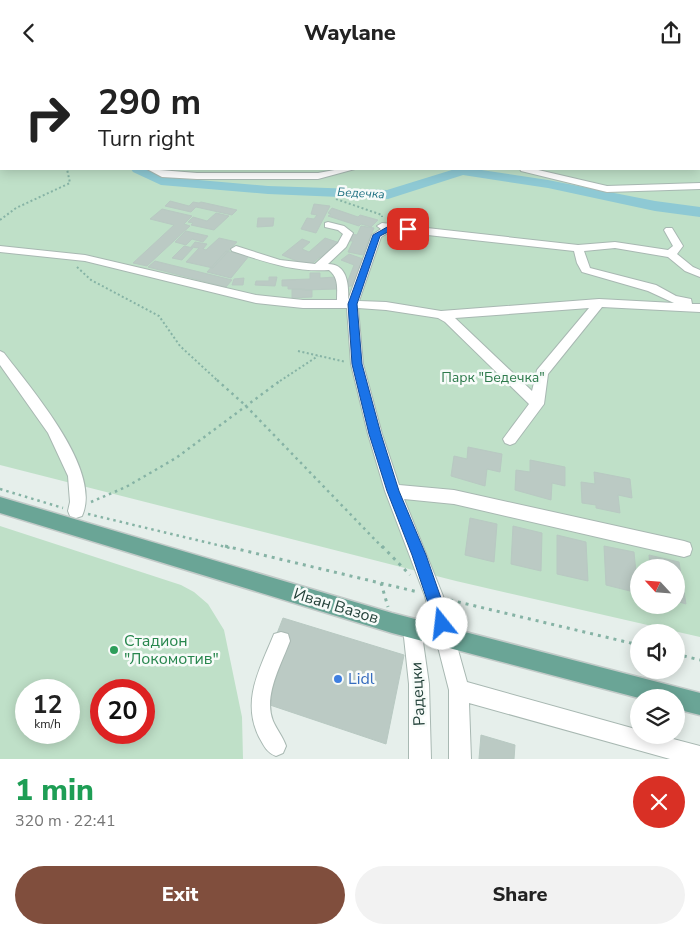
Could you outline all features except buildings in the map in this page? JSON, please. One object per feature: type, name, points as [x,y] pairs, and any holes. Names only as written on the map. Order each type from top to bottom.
[{"type":"main road","name":"Иван Вазов","points":[[0,505],[392,623],[641,689]]},
{"type":"main road","name":"Иван Вазов","points":[[685,700],[700,704]]},
{"type":"street","points":[[153,170],[162,174],[180,175],[318,176],[346,170]]},
{"type":"street","points":[[271,170],[284,175]]},
{"type":"street","points":[[528,170],[607,189],[700,186]]},
{"type":"street","points":[[347,304],[377,235],[385,227],[578,248],[615,245],[671,253],[690,269],[700,274]]},
{"type":"street","points":[[669,230],[678,246],[671,253]]},
{"type":"street","points":[[0,249],[85,258],[256,299],[303,304],[386,306],[441,315],[599,303],[700,307]]},
{"type":"street","points":[[236,249],[278,263],[306,268],[331,267],[340,273],[357,364],[375,434],[427,594],[446,638],[458,690],[460,759]]},
{"type":"street","points":[[510,439],[537,404],[542,373],[599,303]]},
{"type":"street","points":[[441,315],[450,319],[537,404]]},
{"type":"street","points":[[0,356],[54,430],[76,476],[77,507]]},
{"type":"street","points":[[393,491],[454,497],[684,549]]},
{"type":"street","name":"Радецки","points":[[412,628],[420,684],[420,759]]},
{"type":"street","points":[[276,746],[262,718],[260,705],[281,641]]},
{"type":"street","points":[[458,690],[700,757]]},
{"type":"lane","points":[[318,267],[342,245],[348,233],[341,228],[328,225]]},
{"type":"lane","points":[[578,248],[586,270],[652,288],[673,299],[700,307]]},
{"type":"path","points":[[0,220],[16,207],[70,183],[67,170]]},
{"type":"path","points":[[336,199],[382,215],[385,227]]},
{"type":"path","points":[[67,257],[91,280],[159,316],[180,346],[245,405],[410,574],[413,580]]},
{"type":"path","points":[[298,351],[357,364]]},
{"type":"path","points":[[77,507],[93,502],[146,477],[181,457],[245,405],[318,356]]},
{"type":"path","points":[[0,489],[630,643]]},
{"type":"path","points":[[381,583],[392,623]]},
{"type":"path","points":[[416,586],[427,594]]},
{"type":"path","points":[[685,656],[700,660]]},
{"type":"green space","name":"Парк \"Бедечка\"","points":[[0,170],[700,170],[700,637],[685,634],[685,624],[643,624],[456,581],[0,465]]},
{"type":"green space","name":"Стадион \"Локомотив\"","points":[[0,526],[181,585],[194,592],[208,604],[224,630],[242,717],[243,759],[0,759]]},
{"type":"waterway","name":"Бедечка","points":[[140,170],[161,181],[268,190],[388,195],[462,171],[548,184],[655,206],[700,212]]},
{"type":"place","name":"Стадион \"Локомотив\"","points":[[114,650]]},
{"type":"place","name":"Lidl","points":[[338,679]]},
{"type":"route","points":[[408,229],[389,229],[377,235],[369,252],[352,304],[357,364],[375,434],[393,491],[419,555],[442,624]]}]
